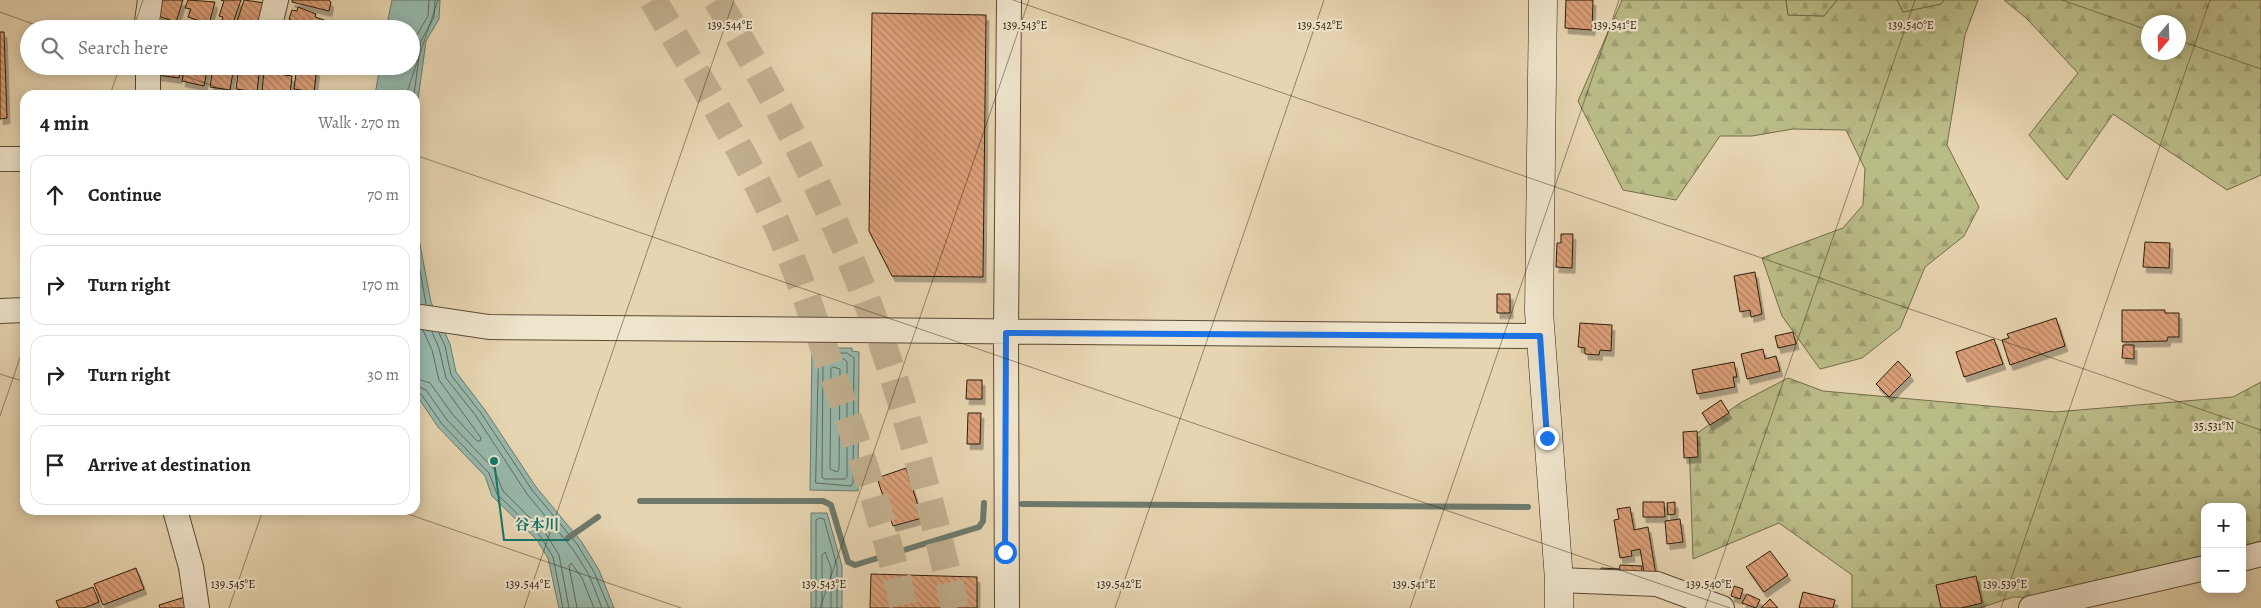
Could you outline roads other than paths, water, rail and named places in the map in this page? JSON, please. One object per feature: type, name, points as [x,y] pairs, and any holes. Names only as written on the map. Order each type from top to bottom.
[{"type":"street","points":[[147,20],[150,0]]},
{"type":"street","points":[[271,20],[276,0]]},
{"type":"street","points":[[1007,608],[1006,333],[1009,0]]},
{"type":"street","points":[[1543,0],[1540,336],[1559,580],[1559,608]]},
{"type":"street","points":[[148,75],[148,90]]},
{"type":"street","points":[[0,159],[20,159]]},
{"type":"street","points":[[0,311],[20,310]]},
{"type":"street","points":[[420,317],[489,327],[1006,333],[1540,336]]},
{"type":"street","points":[[177,515],[191,567],[197,608]]},
{"type":"street","points":[[2246,558],[2261,554]]},
{"type":"street","points":[[2031,608],[2201,569]]},
{"type":"street","points":[[1559,580],[1657,584],[1722,608]]},
{"type":"water","points":[[392,0],[440,0],[439,19],[426,41],[419,90],[376,90],[378,75],[420,75],[420,20],[388,20]]},
{"type":"water","points":[[420,245],[431,302],[450,344],[456,372],[485,410],[536,487],[581,541],[599,570],[614,608],[559,608],[548,558],[537,540],[492,496],[485,476],[438,427],[420,400]]},
{"type":"water","points":[[812,348],[852,348],[852,351],[859,352],[858,491],[810,490]]},
{"type":"water","points":[[811,513],[827,513],[842,566],[842,608],[811,608]]},
{"type":"waterway","points":[[640,501],[823,501],[831,505],[848,562],[855,565],[979,527],[983,521],[984,503]]},
{"type":"waterway","points":[[1022,504],[1528,507]]},
{"type":"waterway","points":[[568,538],[598,517]]},
{"type":"tunnel","points":[[653,0],[738,147],[764,197],[794,265],[864,465],[890,550],[904,608]]},
{"type":"tunnel","points":[[717,0],[778,107],[815,180],[864,293],[904,409],[955,608]]},
{"type":"place","name":"谷本川","points":[[494,461]]}]
